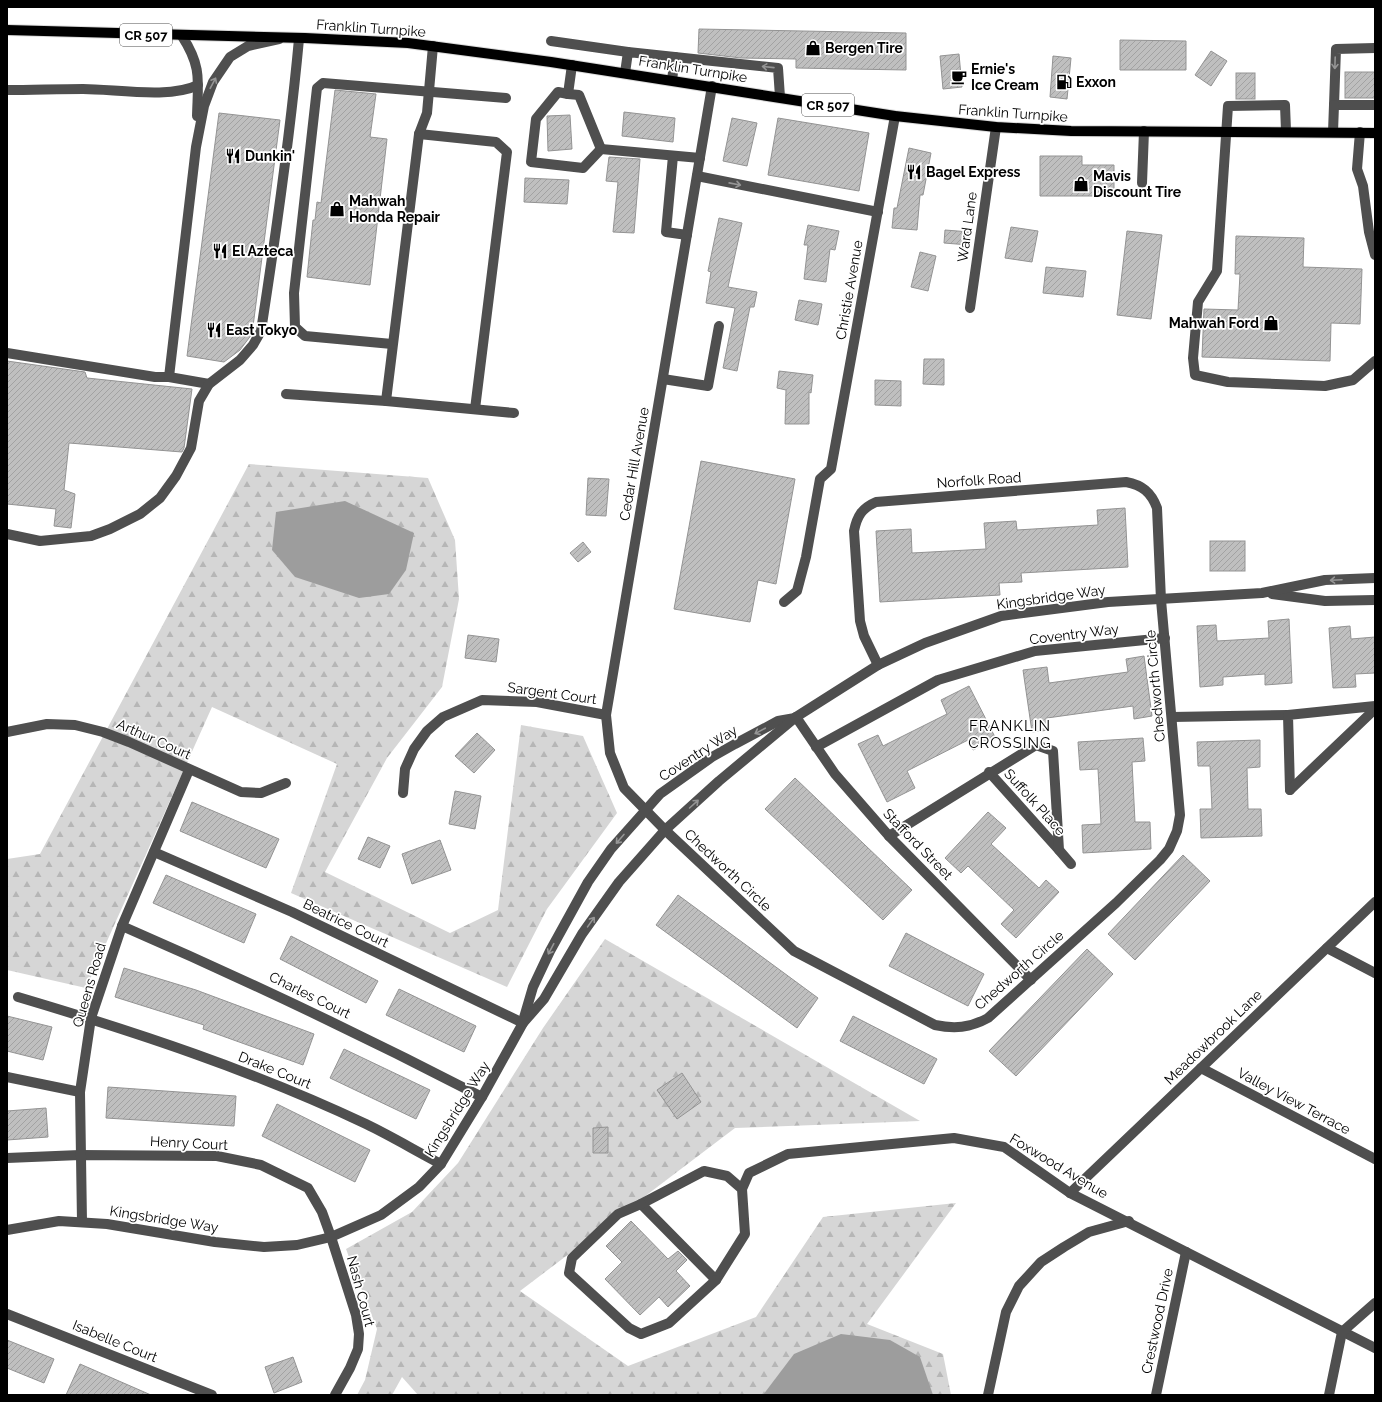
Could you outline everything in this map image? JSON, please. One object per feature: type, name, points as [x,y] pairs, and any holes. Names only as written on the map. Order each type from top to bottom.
[{"type":"main road","name":"Franklin Turnpike","points":[[7,30],[286,38],[433,46],[712,86],[895,116],[996,127],[1071,131],[1375,133]]},
{"type":"street","points":[[182,36],[193,53],[199,74],[196,147]]},
{"type":"street","points":[[169,377],[196,147],[204,106],[212,82],[230,57],[248,46],[286,38]]},
{"type":"street","points":[[7,534],[40,541],[91,536],[110,529],[140,514],[160,498],[183,465],[191,448],[199,401],[209,384],[240,360],[253,345],[261,331],[293,107],[299,39]]},
{"type":"street","points":[[551,41],[628,52],[778,68],[780,97]]},
{"type":"street","points":[[386,401],[419,134],[427,113],[433,46]]},
{"type":"street","points":[[1333,132],[1336,49],[1375,48]]},
{"type":"street","points":[[625,73],[628,52]]},
{"type":"street","points":[[672,80],[675,57]]},
{"type":"street","points":[[568,94],[572,65]]},
{"type":"street","points":[[392,344],[305,336],[295,327],[294,293],[317,88],[322,83],[506,98]]},
{"type":"street","points":[[7,90],[175,91],[187,90],[198,85]]},
{"type":"street","name":"Cedar Hill Avenue","points":[[665,830],[624,788],[610,753],[606,715],[712,86]]},
{"type":"street","points":[[558,92],[579,95],[601,149],[583,168],[531,162],[536,119],[558,92]]},
{"type":"street","points":[[1286,132],[1285,105],[1228,106],[1225,131],[1217,271],[1198,302],[1193,358],[1195,375],[1228,382],[1325,386],[1353,380],[1375,360]]},
{"type":"street","points":[[1334,105],[1375,105]]},
{"type":"street","name":"Christie Avenue","points":[[784,602],[797,591],[806,557],[820,479],[830,469],[895,116]]},
{"type":"street","name":"Ward Lane","points":[[970,308],[996,127]]},
{"type":"street","points":[[1142,183],[1144,131]]},
{"type":"street","points":[[1360,132],[1357,169],[1363,186],[1369,232],[1375,255]]},
{"type":"street","points":[[419,134],[496,142],[507,152],[475,409]]},
{"type":"street","points":[[601,149],[700,158]]},
{"type":"street","points":[[672,156],[666,232],[687,235]]},
{"type":"street","points":[[697,176],[878,212]]},
{"type":"street","points":[[663,379],[708,386],[719,326]]},
{"type":"street","points":[[7,353],[155,377],[169,377],[209,384]]},
{"type":"street","points":[[286,394],[386,401],[514,413]]},
{"type":"street","name":"Norfolk Road","points":[[878,665],[864,636],[860,621],[854,531],[856,521],[860,513],[867,506],[876,502],[1126,482],[1136,484],[1146,490],[1153,497],[1157,508],[1161,600]]},
{"type":"street","name":"Kingsbridge Way","points":[[796,717],[878,665],[925,643],[1001,616],[1108,602],[1262,593],[1325,580],[1375,578]]},
{"type":"street","name":"Kingsbridge Way","points":[[1262,593],[1326,601],[1375,600]]},
{"type":"street","name":"Chedworth Circle","points":[[665,830],[794,951],[935,1025],[951,1028],[981,1022],[988,1018],[1116,903],[1169,849],[1177,831],[1180,815],[1161,600]]},
{"type":"street","name":"Coventry Way","points":[[816,747],[938,680],[1036,651],[1165,638]]},
{"type":"street","name":"Sargent Court","points":[[403,793],[405,769],[414,748],[427,731],[444,717],[482,700],[537,702],[606,715]]},
{"type":"street","points":[[1172,717],[1288,715],[1375,708]]},
{"type":"street","points":[[1288,715],[1290,790],[1375,708]]},
{"type":"street","points":[[665,830],[719,781],[796,717]]},
{"type":"street","name":"Coventry Way","points":[[523,1023],[532,987],[588,882],[611,850],[645,810],[660,794],[712,757],[778,721],[796,717]]},
{"type":"street","name":"Stafford Street","points":[[796,717],[835,774],[889,836],[1031,980]]},
{"type":"street","name":"Arthur Court","points":[[7,732],[47,724],[75,725],[103,732],[129,742],[241,792],[261,793],[286,783]]},
{"type":"street","name":"Suffolk Place","points":[[889,836],[989,772],[1036,745],[1053,751],[1059,850]]},
{"type":"street","name":"Queens Road","points":[[82,1222],[80,1092],[91,1018],[122,926],[189,770]]},
{"type":"street","name":"Suffolk Place","points":[[989,772],[1071,864]]},
{"type":"street","name":"Kingsbridge Way","points":[[7,1230],[59,1221],[82,1222],[107,1224],[215,1242],[264,1247],[297,1245],[332,1237],[381,1215],[419,1187],[441,1164],[482,1097],[523,1023],[544,999],[582,934],[619,882],[665,830]]},
{"type":"street","name":"Beatrice Court","points":[[154,852],[292,912],[523,1023]]},
{"type":"street","name":"Meadowbrook Lane","points":[[1070,1192],[1375,902]]},
{"type":"street","name":"Charles Court","points":[[122,926],[261,987],[398,1053],[482,1097]]},
{"type":"street","points":[[1327,948],[1375,973]]},
{"type":"street","name":"Drake Court","points":[[18,997],[91,1018],[191,1052],[277,1086],[366,1124],[441,1164]]},
{"type":"street","name":"Valley View Terrace","points":[[1201,1068],[1375,1159]]},
{"type":"street","points":[[7,1077],[80,1092]]},
{"type":"street","name":"Foxwood Avenue","points":[[742,1189],[749,1173],[788,1154],[954,1138],[1004,1148],[1070,1192],[1375,1348]]},
{"type":"street","name":"Henry Court","points":[[7,1158],[80,1155],[217,1156],[261,1165],[308,1188],[320,1207],[332,1237]]},
{"type":"street","points":[[704,1171],[727,1176],[742,1189],[745,1234],[716,1280],[668,1323],[641,1334],[629,1328],[569,1273],[572,1258],[618,1214],[641,1204],[704,1171]]},
{"type":"street","points":[[641,1204],[716,1280]]},
{"type":"street","points":[[988,1395],[1006,1312],[1019,1286],[1041,1262],[1064,1246],[1089,1232],[1129,1221]]},
{"type":"street","name":"Nash Court","points":[[332,1237],[356,1315],[359,1334],[358,1349],[350,1368],[335,1395]]},
{"type":"street","name":"Crestwood Drive","points":[[1156,1395],[1186,1252]]},
{"type":"street","points":[[1329,1395],[1342,1332],[1375,1303]]},
{"type":"street","name":"Isabelle Court","points":[[7,1314],[212,1395]]},
{"type":"green space","points":[[249,464],[428,478],[455,540],[459,599],[442,687],[387,758],[325,872],[450,933],[498,910],[521,725],[583,736],[617,813],[547,909],[507,987],[291,893],[337,764],[212,707],[86,988],[7,970],[7,859],[40,854]]},
{"type":"green space","points":[[605,939],[920,1121],[735,1128],[520,1291],[628,1366],[756,1317],[823,1217],[956,1203],[867,1324],[943,1354],[951,1395],[418,1395],[402,1377],[392,1395],[357,1395],[365,1380],[377,1329],[346,1249],[412,1212],[458,1163],[543,1028]]},
{"type":"shaded area","points":[[345,501],[414,533],[406,570],[389,594],[359,598],[295,577],[272,550],[276,512]]},
{"type":"shaded area","points":[[841,1334],[890,1340],[920,1357],[933,1395],[763,1395],[794,1354]]},
{"type":"building","points":[[699,29],[906,33],[906,70],[796,68],[796,59],[741,58],[698,53]]},
{"type":"building","points":[[1120,40],[1186,41],[1186,70],[1120,70]]},
{"type":"building","points":[[1211,51],[1227,61],[1211,86],[1195,75]]},
{"type":"building","points":[[959,54],[962,87],[943,89],[940,56]]},
{"type":"building","points":[[1053,56],[1071,58],[1067,99],[1050,97]]},
{"type":"building","points":[[1345,72],[1375,72],[1375,98],[1345,98]]},
{"type":"building","points":[[1236,73],[1255,73],[1255,99],[1236,99]]},
{"type":"building","points":[[335,90],[376,94],[370,137],[387,139],[370,285],[307,277],[313,220],[315,220],[317,202],[321,203]]},
{"type":"building","points":[[624,112],[675,118],[673,142],[622,136]]},
{"type":"building","points":[[219,113],[280,120],[252,334],[240,350],[224,362],[187,356]]},
{"type":"building","points":[[570,115],[572,149],[548,151],[547,116]]},
{"type":"building","points":[[732,118],[757,123],[747,166],[723,161]]},
{"type":"building","points":[[778,118],[869,133],[859,191],[768,175]]},
{"type":"building","points":[[909,148],[931,153],[923,195],[920,195],[917,230],[892,228],[894,208],[897,208]]},
{"type":"building","points":[[1040,156],[1082,156],[1082,165],[1114,165],[1114,196],[1040,196]]},
{"type":"building","points":[[609,157],[640,159],[634,233],[613,232],[618,182],[606,181]]},
{"type":"building","points":[[525,178],[569,180],[567,204],[524,202]]},
{"type":"building","points":[[719,218],[742,223],[728,287],[757,292],[754,307],[750,307],[737,371],[723,368],[735,308],[706,303],[711,272],[708,271]]},
{"type":"building","points":[[808,225],[839,231],[835,250],[830,249],[826,282],[804,279],[808,245],[804,245]]},
{"type":"building","points":[[1011,227],[1038,231],[1032,262],[1005,258]]},
{"type":"building","points":[[945,230],[970,232],[969,245],[944,243]]},
{"type":"building","points":[[1127,231],[1162,235],[1151,319],[1117,315]]},
{"type":"building","points":[[1236,236],[1304,238],[1303,267],[1362,269],[1360,324],[1331,323],[1330,361],[1202,357],[1204,309],[1238,310],[1240,274],[1235,274]]},
{"type":"building","points":[[920,252],[936,256],[928,291],[911,287]]},
{"type":"building","points":[[1046,267],[1086,271],[1083,297],[1043,293]]},
{"type":"building","points":[[799,300],[822,304],[818,325],[795,320]]},
{"type":"building","points":[[924,359],[944,359],[944,385],[923,384]]},
{"type":"building","points":[[7,361],[85,372],[87,378],[192,389],[184,448],[182,452],[69,443],[64,490],[75,494],[71,528],[54,526],[56,509],[7,504]]},
{"type":"building","points":[[779,371],[813,375],[811,393],[809,392],[809,424],[785,424],[786,390],[777,388]]},
{"type":"building","points":[[875,380],[901,381],[901,406],[875,405]]},
{"type":"building","points":[[701,461],[795,479],[776,584],[758,580],[750,622],[674,609]]},
{"type":"building","points":[[588,478],[609,479],[606,516],[586,515]]},
{"type":"building","points":[[1125,508],[1128,567],[1021,573],[1022,582],[999,583],[1000,595],[880,602],[876,531],[911,529],[912,553],[986,549],[984,523],[1016,521],[1017,530],[1098,525],[1097,510]]},
{"type":"building","points":[[1210,541],[1245,541],[1245,571],[1210,571]]},
{"type":"building","points":[[583,542],[591,552],[578,562],[570,553]]},
{"type":"building","points":[[1289,619],[1292,683],[1265,685],[1265,674],[1223,677],[1223,685],[1200,687],[1197,626],[1216,625],[1217,641],[1269,638],[1268,621]]},
{"type":"building","points":[[1350,626],[1351,639],[1375,637],[1375,673],[1355,674],[1356,687],[1333,688],[1329,628]]},
{"type":"building","points":[[468,635],[499,639],[496,662],[465,658]]},
{"type":"building","points":[[1144,656],[1152,716],[1134,719],[1133,706],[1047,718],[1049,730],[1032,732],[1023,670],[1047,667],[1049,683],[1128,672],[1126,659]]},
{"type":"building","points":[[969,686],[996,739],[973,750],[968,740],[907,771],[915,788],[887,802],[858,744],[878,735],[883,746],[947,714],[941,700]]},
{"type":"building","points":[[477,733],[495,750],[474,773],[455,756]]},
{"type":"building","points":[[1143,738],[1145,761],[1132,762],[1135,822],[1150,822],[1151,849],[1083,853],[1082,825],[1101,824],[1098,769],[1080,770],[1078,742]]},
{"type":"building","points":[[1260,740],[1260,767],[1247,768],[1248,809],[1261,809],[1262,836],[1201,838],[1200,809],[1212,809],[1210,766],[1198,766],[1197,742]]},
{"type":"building","points":[[795,778],[912,890],[883,920],[765,809]]},
{"type":"building","points":[[455,791],[481,796],[475,829],[449,824]]},
{"type":"building","points":[[192,802],[279,839],[266,868],[180,831]]},
{"type":"building","points":[[988,812],[1006,828],[991,844],[1039,888],[1046,880],[1059,892],[1016,938],[1001,924],[1014,910],[968,866],[961,873],[945,858]]},
{"type":"building","points":[[368,837],[390,846],[380,868],[358,859]]},
{"type":"building","points":[[440,840],[451,870],[412,884],[402,854]]},
{"type":"building","points":[[1183,855],[1210,881],[1135,960],[1108,934]]},
{"type":"building","points":[[166,875],[256,914],[244,943],[153,903]]},
{"type":"building","points":[[678,895],[818,998],[797,1028],[656,925]]},
{"type":"building","points":[[906,933],[984,974],[968,1006],[889,966]]},
{"type":"building","points":[[291,936],[378,981],[366,1003],[280,959]]},
{"type":"building","points":[[1087,949],[1113,974],[1016,1076],[989,1051]]},
{"type":"building","points":[[124,968],[196,990],[314,1034],[303,1065],[203,1029],[204,1025],[115,997]]},
{"type":"building","points":[[399,989],[476,1026],[464,1052],[386,1015]]},
{"type":"building","points":[[7,1016],[52,1027],[43,1060],[7,1051]]},
{"type":"building","points":[[853,1016],[937,1059],[924,1084],[840,1041]]},
{"type":"building","points":[[344,1049],[430,1090],[416,1119],[330,1078]]},
{"type":"building","points":[[682,1073],[701,1102],[677,1119],[657,1090]]},
{"type":"building","points":[[108,1087],[236,1096],[234,1126],[106,1118]]},
{"type":"building","points":[[277,1104],[370,1150],[355,1182],[262,1136]]},
{"type":"building","points":[[46,1108],[48,1137],[7,1140],[7,1111]]},
{"type":"building","points":[[608,1127],[608,1153],[593,1153],[593,1128]]},
{"type":"building","points":[[631,1221],[668,1259],[678,1251],[687,1260],[676,1271],[690,1286],[668,1307],[659,1297],[640,1315],[605,1279],[622,1262],[606,1246]]},
{"type":"building","points":[[7,1340],[54,1359],[44,1383],[7,1368]]},
{"type":"building","points":[[293,1357],[302,1382],[274,1393],[265,1367]]},
{"type":"building","points":[[80,1364],[151,1395],[66,1395]]},
{"type":"place","name":"Bergen Tire","points":[[813,48]]},
{"type":"place","name":"Ernie's Ice Cream","points":[[959,77]]},
{"type":"place","name":"Exxon","points":[[1064,82]]},
{"type":"place","name":"Dunkin'","points":[[233,156]]},
{"type":"place","name":"Bagel Express","points":[[914,172]]},
{"type":"place","name":"Mavis Discount Tire","points":[[1081,184]]},
{"type":"place","name":"Mahwah Honda Repair","points":[[337,209]]},
{"type":"place","name":"El Azteca","points":[[220,251]]},
{"type":"place","name":"Mahwah Ford","points":[[1271,323]]},
{"type":"place","name":"East Tokyo","points":[[214,330]]},
{"type":"district","name":"FRANKLIN CROSSING","points":[[1010,734]]}]
